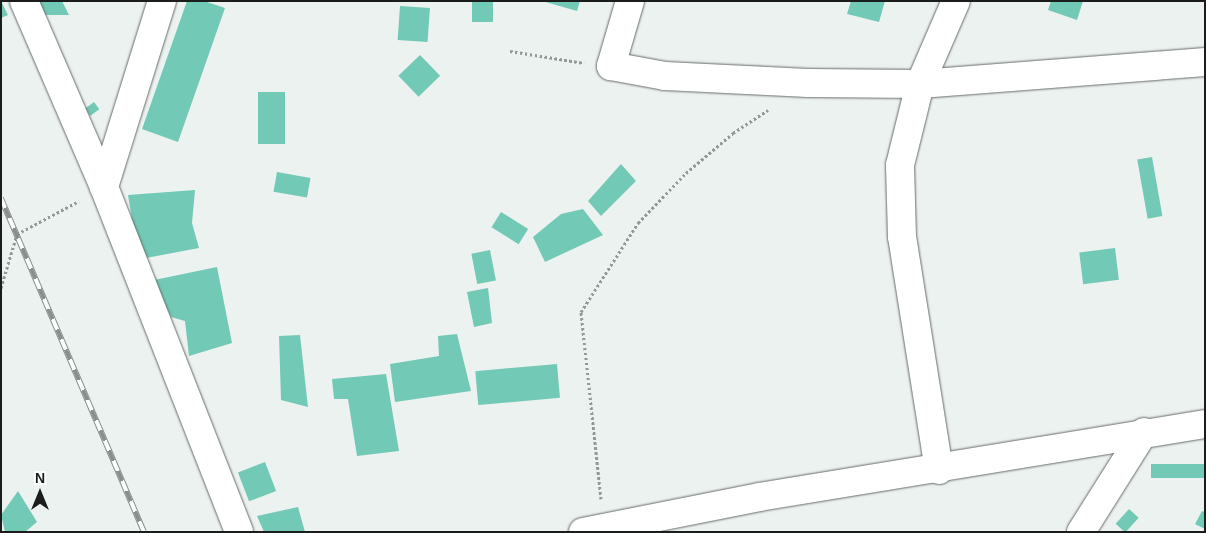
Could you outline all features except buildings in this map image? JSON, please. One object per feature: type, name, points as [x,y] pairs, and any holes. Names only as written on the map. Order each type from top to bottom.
[{"type":"street","points":[[24,1],[104,187],[239,532]]},
{"type":"street","points":[[104,187],[162,1]]},
{"type":"street","points":[[630,1],[611,66],[697,78],[920,84],[1205,62]]},
{"type":"street","points":[[939,470],[902,237],[900,165],[920,84],[956,1]]},
{"type":"street","points":[[594,530],[759,497],[939,470],[1144,432],[1205,424]]},
{"type":"street","points":[[1081,532],[1144,432]]},
{"type":"path","points":[[510,51],[611,66]]},
{"type":"path","points":[[594,530],[581,312],[638,223],[686,173],[733,133],[771,108]]},
{"type":"path","points":[[1,288],[17,234],[104,187]]},
{"type":"railway","points":[[1,198],[144,532]]}]
